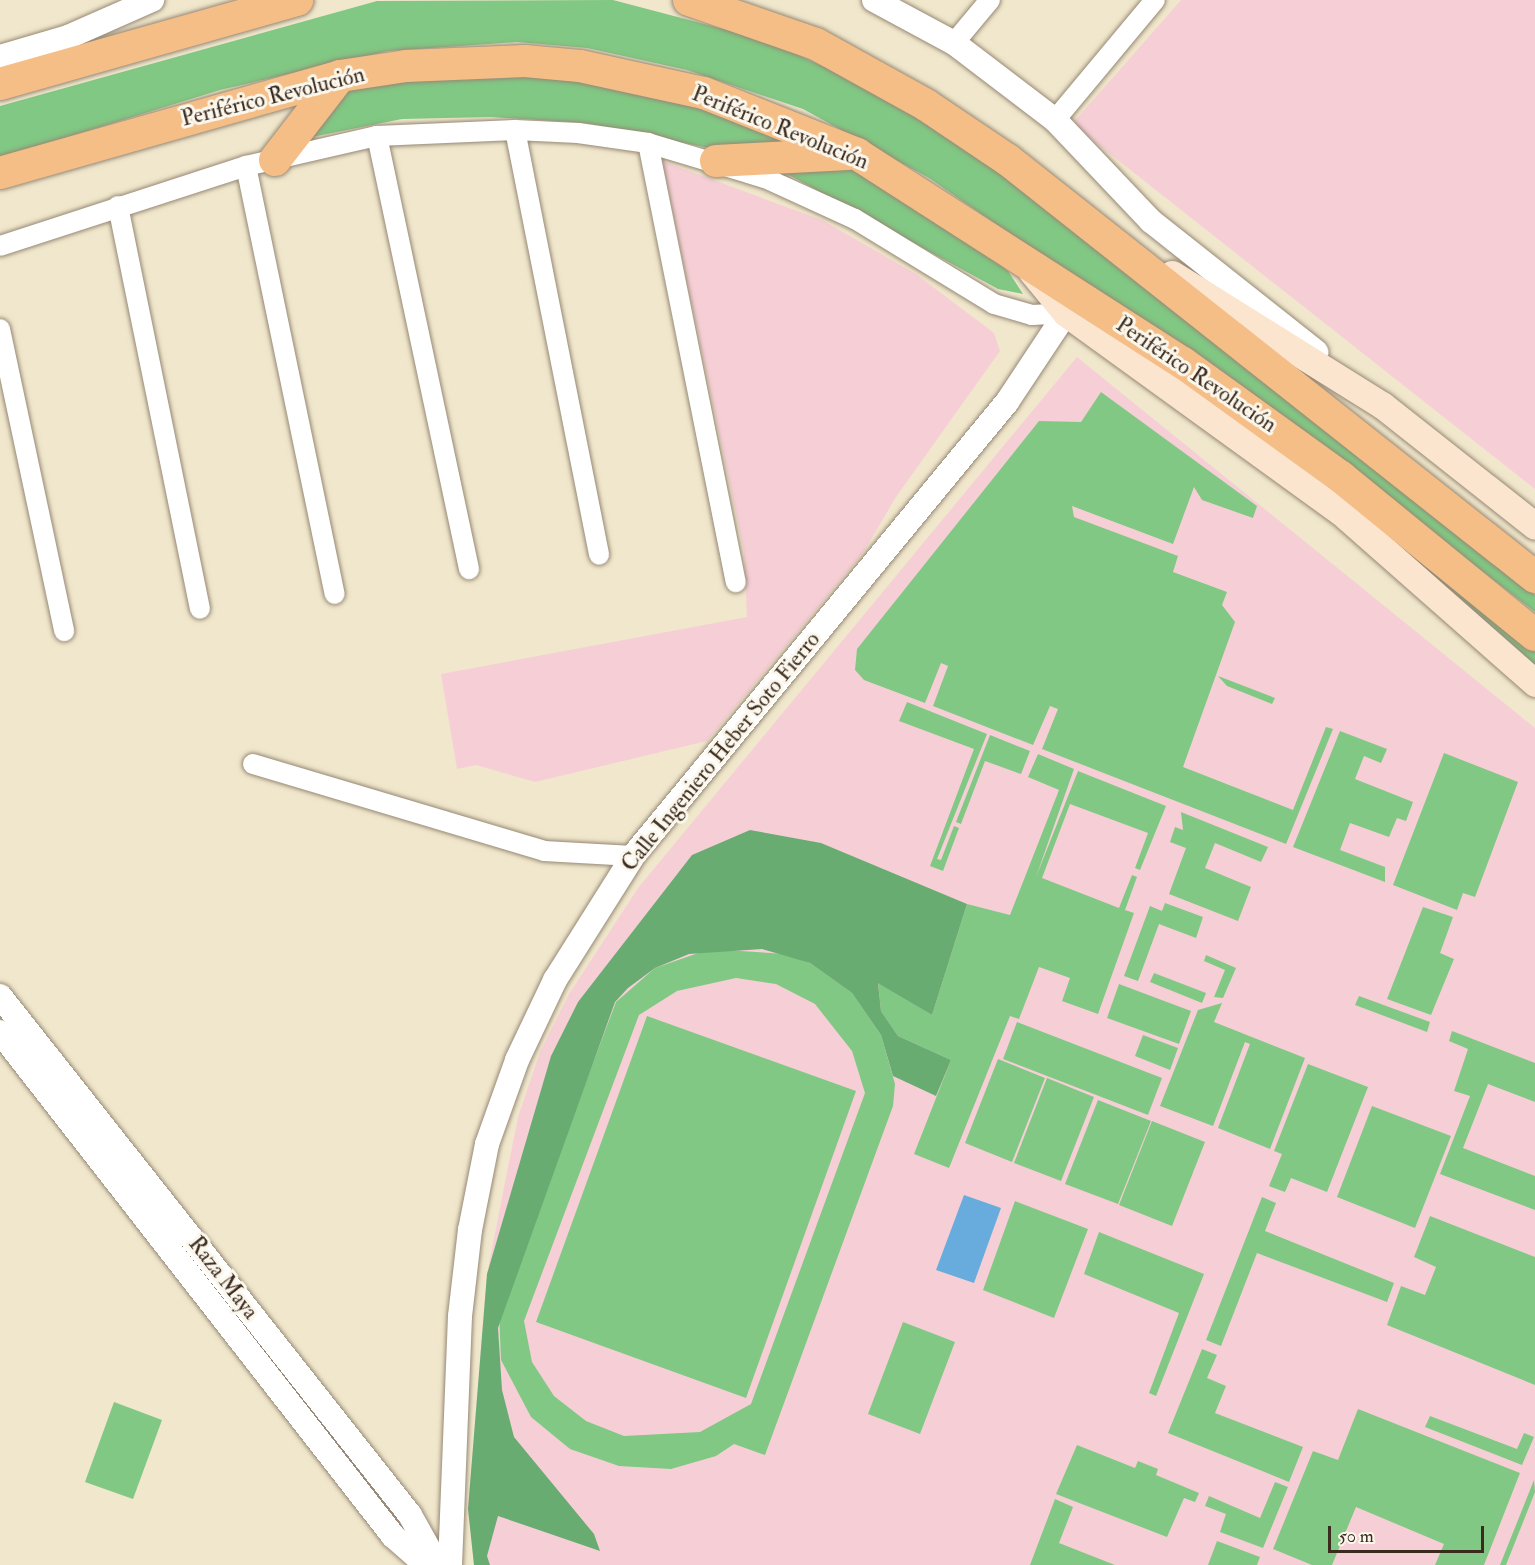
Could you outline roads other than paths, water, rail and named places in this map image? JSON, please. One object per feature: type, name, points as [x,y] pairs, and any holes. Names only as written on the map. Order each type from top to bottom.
[{"type":"highway","points":[[0,84],[297,0]]},
{"type":"highway","name":"Periférico Revolución","points":[[689,0],[757,20],[872,73],[1008,160],[1535,577]]},
{"type":"highway","name":"Periférico Revolución","points":[[0,172],[340,76],[469,62],[580,66],[704,93],[857,154],[1183,363],[1341,477],[1535,635]]},
{"type":"highway","points":[[260,163],[340,76]]},
{"type":"highway","points":[[716,161],[857,154]]},
{"type":"main road","name":"Periférico Revolución","points":[[1084,220],[1382,405],[1535,526]]},
{"type":"main road","points":[[1021,259],[1066,313],[1340,511],[1535,683]]},
{"type":"street","points":[[0,57],[68,37],[152,0]]},
{"type":"street","points":[[874,0],[954,43],[1054,120],[1151,221],[1382,405]]},
{"type":"street","points":[[954,43],[990,0]]},
{"type":"street","points":[[1054,120],[1155,0]]},
{"type":"street","points":[[515,130],[598,555]]},
{"type":"street","points":[[0,246],[118,206],[260,163],[377,136],[515,130],[648,143],[716,161],[845,213],[994,304],[1032,315],[1066,313]]},
{"type":"street","points":[[377,136],[469,569]]},
{"type":"street","points":[[648,143],[736,582]]},
{"type":"street","points":[[260,163],[335,594]]},
{"type":"street","points":[[118,206],[200,609]]},
{"type":"street","name":"Calle Ingeniero Heber Soto Fierro","points":[[450,1565],[460,1316],[487,1144],[517,1060],[555,980],[633,856],[1007,402],[1066,313]]},
{"type":"street","points":[[0,329],[64,631]]},
{"type":"street","points":[[253,764],[544,851],[633,856]]},
{"type":"street","name":"Raza Maya","points":[[0,996],[410,1515],[438,1565]]},
{"type":"street","name":"Raza Maya","points":[[0,1032],[393,1536],[426,1565]]},
{"type":"water","points":[[964,1195],[1001,1208],[974,1283],[936,1270]]}]
